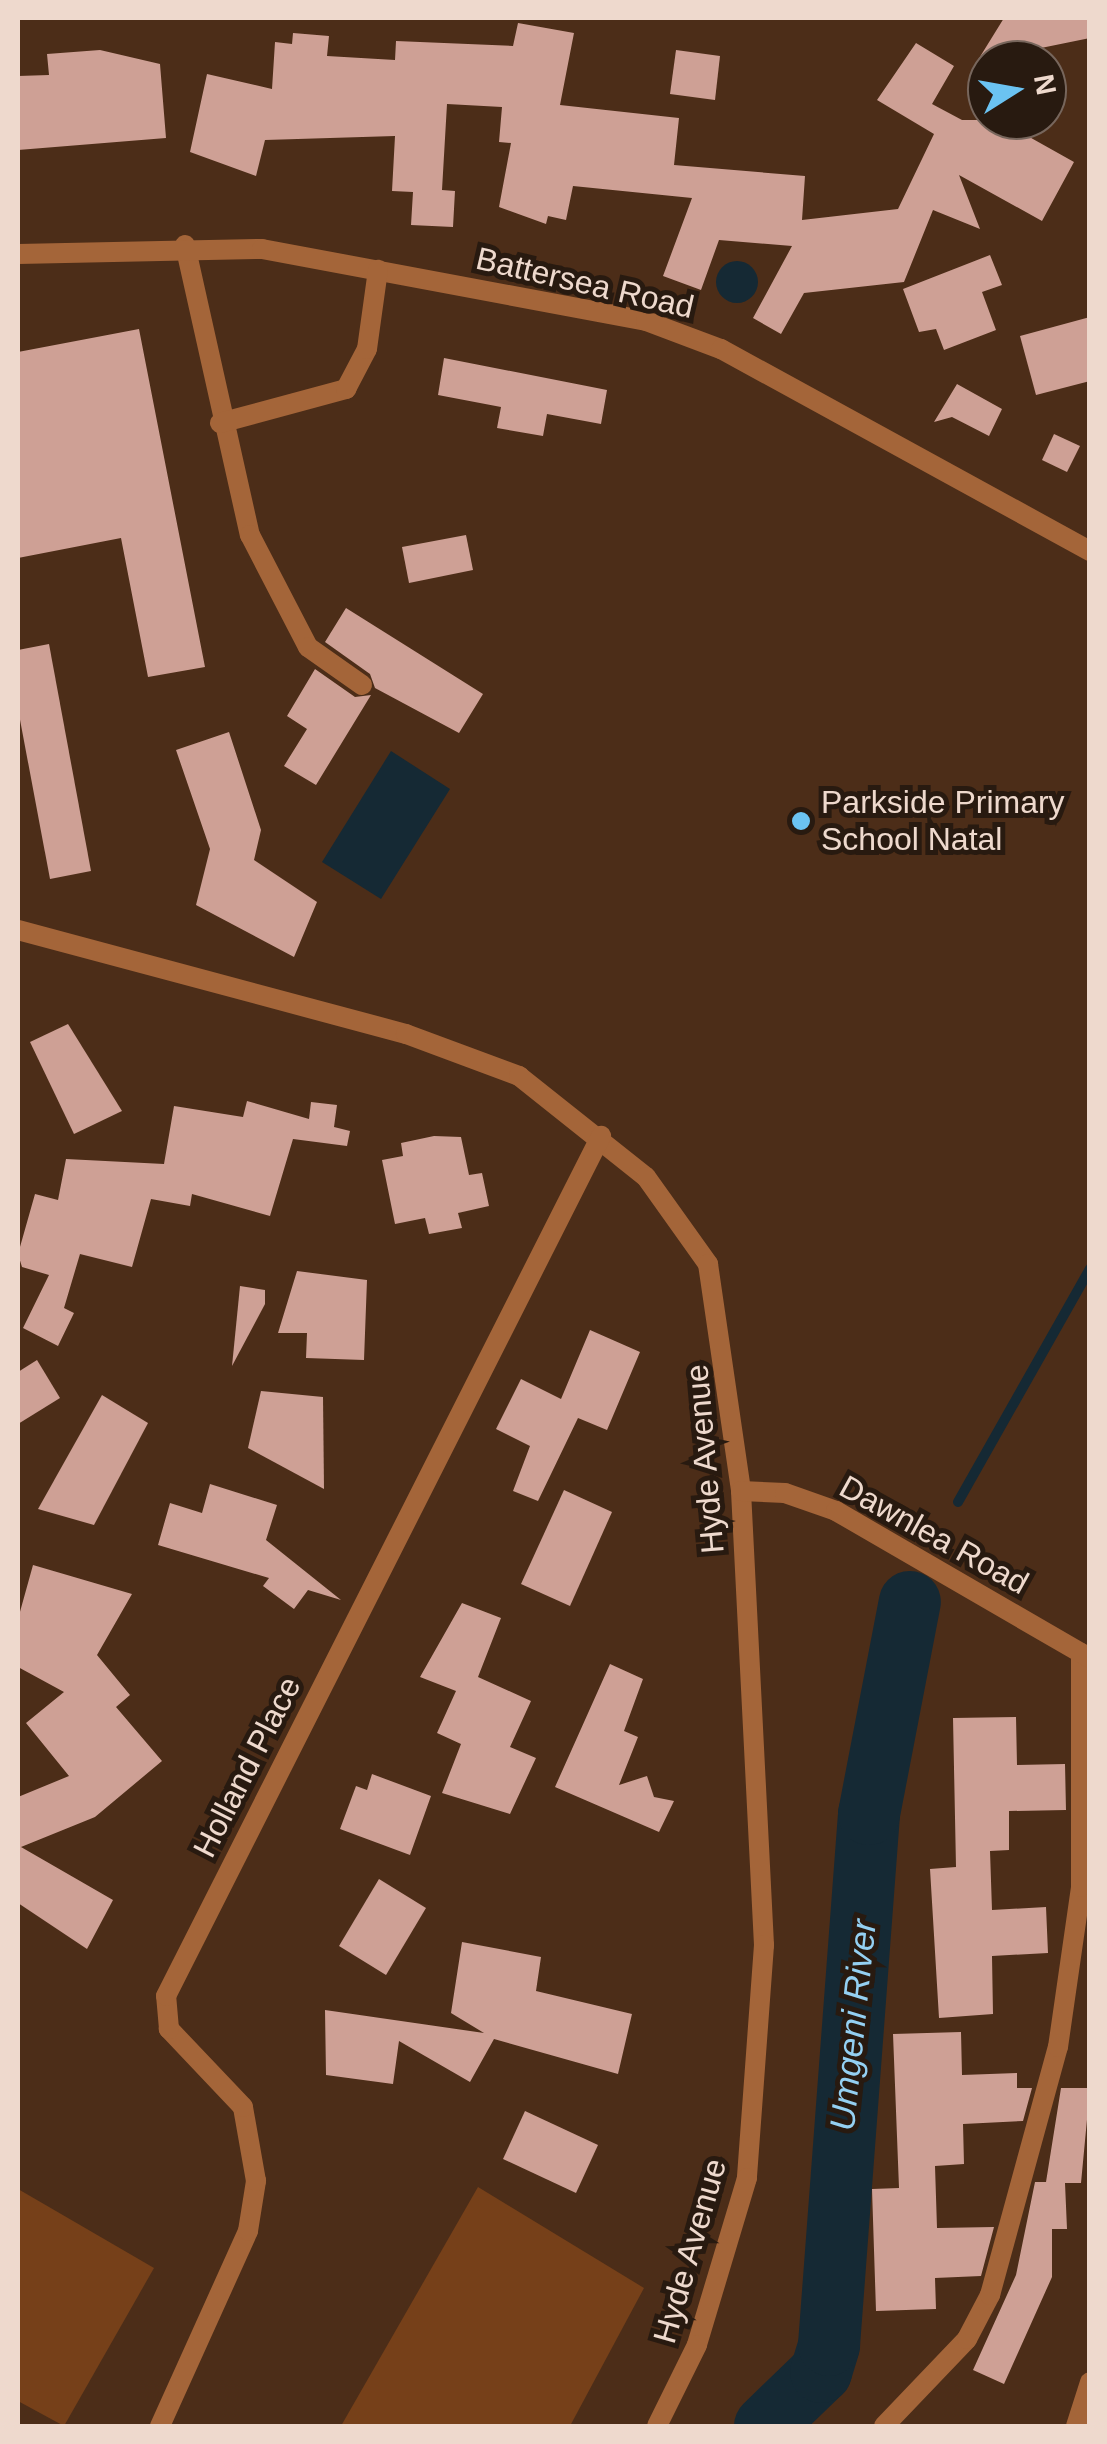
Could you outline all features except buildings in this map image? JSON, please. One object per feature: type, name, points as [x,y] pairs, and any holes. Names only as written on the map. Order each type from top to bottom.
[{"type":"street","name":"Battersea Road","points":[[18,254],[185,245],[378,270],[682,333],[1090,551]]},
{"type":"street","points":[[185,245],[220,422],[250,535],[280,602],[308,647],[362,685]]},
{"type":"street","points":[[220,422],[346,388],[368,349],[378,270]]},
{"type":"street","name":"Hyde Avenue","points":[[18,930],[467,1054],[519,1076],[601,1136],[679,1211],[708,1264],[741,1492],[763,1878],[757,2098],[729,2248],[657,2426]]},
{"type":"street","name":"Holland Place","points":[[160,2426],[248,2232],[256,2180],[243,2106],[169,2028],[166,1996],[601,1136]]},
{"type":"street","name":"Dawnlea Road","points":[[741,1492],[785,1492],[836,1511],[1085,1655]]},
{"type":"street","points":[[884,2426],[968,2339],[990,2295],[1058,2047],[1080,1887],[1085,1655]]},
{"type":"street","points":[[1076,2426],[1090,2382]]},
{"type":"shaded area","points":[[478,2187],[644,2288],[570,2426],[341,2426]]},
{"type":"shaded area","points":[[18,2189],[154,2268],[64,2426],[18,2401]]},
{"type":"water","points":[[737,261],[752,267],[758,282],[752,297],[737,303],[722,297],[716,282],[722,267]]},
{"type":"water","points":[[391,751],[450,789],[381,899],[322,862]]},
{"type":"waterway","name":"Umgeni River","points":[[958,1502],[1090,1269]]},
{"type":"waterway","name":"Umgeni River","points":[[765,2426],[821,2372],[829,2345],[869,1814],[910,1602]]},
{"type":"place","name":"Parkside Primary School Natal","points":[[801,821]]}]
